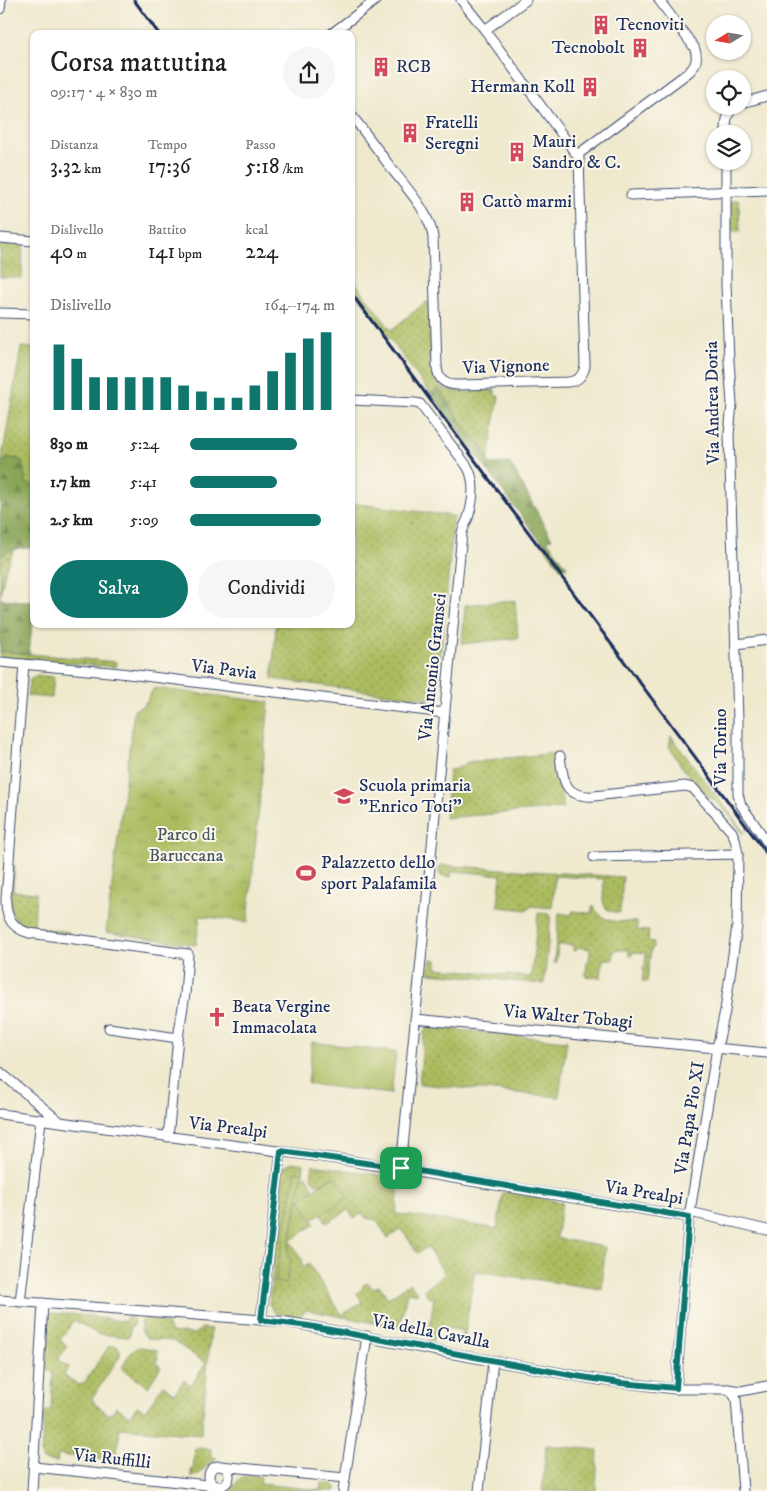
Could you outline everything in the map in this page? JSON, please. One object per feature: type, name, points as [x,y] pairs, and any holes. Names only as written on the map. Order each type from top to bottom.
[{"type":"street","points":[[0,9],[1,0]]},
{"type":"street","points":[[336,30],[376,0]]},
{"type":"street","points":[[461,0],[577,155],[695,66],[697,56],[694,47],[660,0]]},
{"type":"street","points":[[485,30],[526,0]]},
{"type":"street","points":[[751,100],[767,96]]},
{"type":"street","name":"Via Vignone","points":[[355,119],[411,194],[430,226],[433,238],[438,372],[445,383],[453,385],[573,381],[577,380],[584,372],[579,157],[577,155]]},
{"type":"street","name":"Via Andrea Doria","points":[[726,170],[726,284],[732,404],[729,434],[736,644]]},
{"type":"street","points":[[630,195],[767,190]]},
{"type":"street","points":[[0,238],[30,241]]},
{"type":"street","points":[[0,313],[30,314]]},
{"type":"street","name":"Via Antonio Gramsci","points":[[355,400],[415,402],[420,404],[470,471],[472,482],[468,517],[462,533],[401,1168]]},
{"type":"street","points":[[736,644],[767,640]]},
{"type":"street","name":"Via Torino","points":[[736,644],[738,794],[741,805],[767,842]]},
{"type":"street","name":"Via Pavia","points":[[0,662],[120,673],[444,713]]},
{"type":"street","points":[[24,664],[6,899],[8,916],[13,924],[29,933],[188,954],[168,1137]]},
{"type":"street","name":"Via Papa Pio XI","points":[[560,756],[566,785],[574,793],[582,796],[594,796],[685,786],[692,788],[732,832],[736,839],[738,854],[737,926],[725,1011],[717,1048],[690,1214],[676,1388]]},
{"type":"street","points":[[594,857],[738,854]]},
{"type":"street","name":"Via Walter Tobagi","points":[[415,1020],[767,1053]]},
{"type":"street","points":[[109,1028],[178,1038]]},
{"type":"street","points":[[0,1072],[60,1122]]},
{"type":"street","points":[[26,1093],[31,1102],[31,1118]]},
{"type":"street","name":"Via Prealpi","points":[[0,1114],[401,1168],[690,1214],[767,1230]]},
{"type":"street","points":[[20,1302],[41,1120]]},
{"type":"street","points":[[261,1320],[281,1151]]},
{"type":"street","name":"Via della Cavalla","points":[[0,1300],[261,1320],[309,1326],[600,1380],[734,1393],[767,1386]]},
{"type":"street","points":[[32,1491],[43,1303]]},
{"type":"street","points":[[343,1491],[366,1336]]},
{"type":"street","points":[[479,1491],[493,1361]]},
{"type":"street","points":[[734,1393],[743,1491]]},
{"type":"street","name":"Via Ruffilli","points":[[34,1467],[187,1483],[222,1484]]},
{"type":"street","points":[[187,1483],[199,1480],[216,1468],[248,1468],[345,1478]]},
{"type":"street","points":[[216,1468],[210,1478],[212,1483],[222,1484],[236,1473],[248,1468]]},
{"type":"street","points":[[216,1468],[226,1469],[229,1474],[229,1478],[222,1484]]},
{"type":"green space","points":[[734,200],[739,200],[740,232],[731,232],[730,203]]},
{"type":"green space","points":[[0,243],[23,244],[22,278],[0,277]]},
{"type":"green space","points":[[355,282],[391,330],[426,302],[429,302],[432,372],[435,381],[441,387],[458,392],[495,390],[495,396],[499,396],[488,461],[482,445],[470,434],[442,393],[437,389],[433,397],[355,291]]},
{"type":"green space","points":[[21,347],[30,348],[30,485],[26,483],[23,468],[11,458],[1,463]]},
{"type":"green space","points":[[437,389],[442,393],[470,434],[484,448],[490,464],[510,463],[552,539],[547,540],[567,567],[561,569],[433,397],[433,393]]},
{"type":"green space","points":[[11,458],[22,461],[26,483],[30,485],[30,548],[11,550],[0,558],[0,470],[1,465]]},
{"type":"green space","points":[[355,504],[454,516],[436,700],[272,679],[276,628],[355,628]]},
{"type":"green space","points":[[17,548],[7,565],[0,599],[0,558],[5,552]]},
{"type":"green space","points":[[0,599],[30,602],[32,628],[29,654],[0,651]]},
{"type":"green space","points":[[515,600],[518,638],[462,644],[465,605]]},
{"type":"green space","points":[[0,651],[116,662],[116,666],[0,657]]},
{"type":"green space","points":[[36,675],[54,677],[52,698],[27,696],[29,681]]},
{"type":"green space","name":"Parco di Baruccana","points":[[154,688],[269,702],[248,922],[200,916],[196,945],[106,932],[134,710],[144,705]]},
{"type":"green space","points":[[671,736],[743,831],[743,834],[728,813],[703,792],[681,766],[669,745]]},
{"type":"green space","points":[[556,753],[563,808],[445,818],[449,770],[456,769],[468,762]]},
{"type":"green space","points":[[13,865],[15,865],[13,891],[36,893],[34,927],[69,932],[69,934],[36,930],[21,924],[15,919],[10,902]]},
{"type":"green space","points":[[440,865],[623,877],[620,913],[609,911],[605,907],[603,900],[604,879],[555,876],[552,908],[531,906],[528,910],[499,907],[501,875],[452,871],[451,877],[441,876],[439,873]]},
{"type":"green space","points":[[593,906],[607,919],[617,922],[637,922],[637,930],[649,931],[648,941],[654,942],[651,950],[647,982],[642,981],[644,971],[642,969],[645,965],[646,953],[633,952],[632,956],[629,955],[629,950],[614,950],[613,960],[603,959],[601,978],[585,976],[590,949],[577,947],[576,951],[573,950],[573,945],[558,945],[556,963],[554,963],[559,913],[571,915],[573,911],[591,913]]},
{"type":"green space","points":[[538,913],[551,914],[544,984],[429,973],[431,959],[437,960],[437,968],[531,977]]},
{"type":"green space","points":[[430,1027],[567,1041],[559,1097],[419,1084],[424,1032]]},
{"type":"green space","points":[[312,1042],[396,1052],[391,1094],[308,1084]]},
{"type":"green space","points":[[292,1162],[304,1164],[303,1172],[296,1171],[275,1282],[291,1258],[287,1257],[290,1241],[302,1259],[302,1268],[309,1264],[342,1315],[362,1302],[357,1293],[368,1282],[373,1289],[379,1285],[388,1298],[410,1283],[418,1294],[407,1292],[400,1328],[307,1310],[300,1316],[276,1314],[269,1304],[284,1167]]},
{"type":"green space","points":[[313,1165],[400,1178],[396,1214],[497,1229],[503,1192],[562,1202],[556,1238],[605,1247],[602,1289],[475,1271],[463,1344],[454,1343],[462,1335],[463,1331],[441,1327],[435,1331],[433,1341],[429,1341],[434,1297],[428,1296],[424,1290],[445,1274],[427,1247],[417,1253],[402,1229],[388,1238],[376,1220],[366,1218],[362,1213],[354,1218],[348,1210],[327,1223],[321,1214],[348,1197],[334,1176],[321,1184],[316,1184],[311,1176]]},
{"type":"green space","points":[[296,1171],[303,1172],[287,1257],[291,1258],[286,1284],[275,1282]]},
{"type":"green space","points":[[306,1175],[313,1186],[312,1190],[299,1199],[315,1224],[290,1241],[302,1178]]},
{"type":"green space","points":[[334,1176],[348,1197],[312,1220],[299,1199]]},
{"type":"green space","points":[[51,1313],[126,1321],[127,1316],[133,1318],[134,1326],[131,1326],[130,1335],[127,1337],[97,1334],[74,1320],[60,1340],[67,1346],[58,1360],[69,1367],[64,1375],[79,1385],[84,1383],[109,1346],[115,1345],[120,1349],[120,1356],[92,1398],[95,1404],[110,1415],[116,1407],[130,1416],[137,1406],[145,1411],[163,1385],[175,1393],[184,1380],[191,1385],[206,1363],[173,1341],[148,1339],[141,1331],[141,1322],[145,1318],[166,1323],[171,1332],[195,1334],[202,1328],[211,1329],[201,1435],[120,1428],[116,1461],[58,1455],[57,1462],[43,1460],[41,1455],[44,1413],[51,1409],[53,1374],[46,1369]]},
{"type":"green space","points":[[141,1347],[157,1350],[158,1358],[156,1363],[161,1367],[148,1387],[122,1369],[131,1352]]},
{"type":"green space","points":[[546,1445],[598,1450],[596,1491],[542,1491]]},
{"type":"green space","points":[[195,1448],[211,1449],[211,1457],[217,1458],[198,1474],[191,1477],[191,1470],[193,1470]]},
{"type":"green space","points":[[247,1475],[261,1477],[260,1484],[320,1490],[321,1483],[333,1484],[336,1487],[336,1491],[230,1491],[240,1478]]},
{"type":"railway","points":[[134,0],[156,30]]},
{"type":"railway","points":[[355,298],[767,854]]},
{"type":"place","name":"Tecnoviti","points":[[601,25]]},
{"type":"place","name":"Tecnobolt","points":[[640,48]]},
{"type":"place","name":"RCB","points":[[381,67]]},
{"type":"place","name":"Hermann Koll","points":[[590,87]]},
{"type":"place","name":"Fratelli Seregni","points":[[410,133]]},
{"type":"place","name":"Mauri Sandro & C.","points":[[517,152]]},
{"type":"place","name":"Cattò marmi","points":[[467,202]]},
{"type":"place","name":"Scuola primaria \"Enrico Toti\"","points":[[344,796]]},
{"type":"place","name":"Palazzetto dello sport Palafamila","points":[[306,873]]},
{"type":"place","name":"Beata Vergine Immacolata","points":[[217,1017]]},
{"type":"route","points":[[281,1151],[401,1168],[689,1217],[676,1388],[620,1383],[576,1376],[366,1336],[261,1320],[281,1151]]}]
